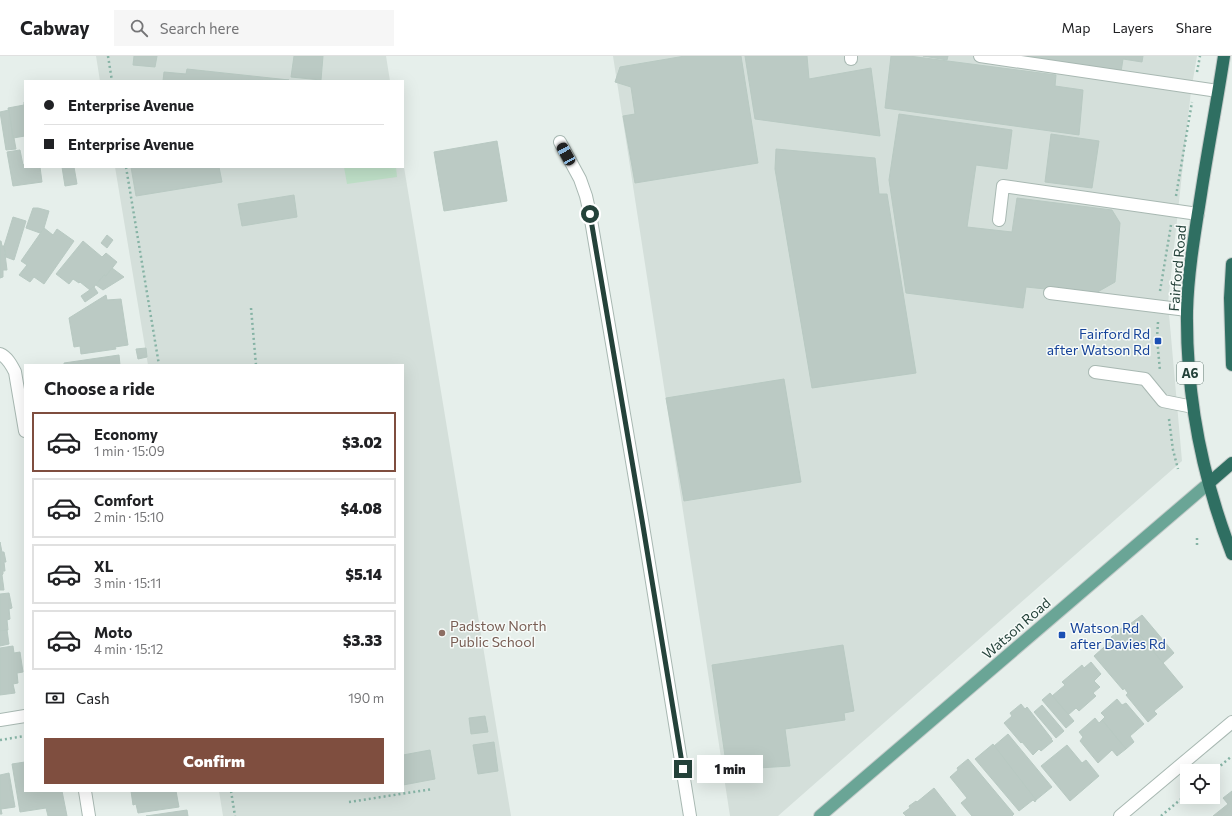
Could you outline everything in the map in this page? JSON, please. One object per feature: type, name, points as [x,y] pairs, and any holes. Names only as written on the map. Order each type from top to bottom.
[{"type":"highway","name":"Fairford Road","points":[[1208,483],[1193,407],[1187,310],[1191,262],[1224,56]]},
{"type":"highway","points":[[1232,264],[1230,298],[1232,365]]},
{"type":"highway","name":"Watson Road","points":[[1208,483],[1232,463]]},
{"type":"highway","name":"A6","points":[[1208,483],[1232,554]]},
{"type":"main road","name":"Watson Road","points":[[820,816],[1208,483]]},
{"type":"street","points":[[980,56],[1218,91]]},
{"type":"street","points":[[560,142],[580,179],[590,214],[645,536],[690,816]]},
{"type":"street","points":[[999,220],[1003,186],[1198,214]]},
{"type":"street","points":[[1050,293],[1187,310]]},
{"type":"street","points":[[0,354],[7,359],[14,372],[24,426]]},
{"type":"street","points":[[1095,372],[1145,379],[1163,401],[1193,407]]},
{"type":"street","points":[[0,720],[24,716]]},
{"type":"street","points":[[1120,816],[1232,722]]},
{"type":"street","points":[[84,792],[89,816]]},
{"type":"path","points":[[108,56],[112,80]]},
{"type":"path","points":[[126,168],[159,364]]},
{"type":"path","points":[[251,308],[256,364]]},
{"type":"path","points":[[1197,538],[1197,548]]},
{"type":"path","points":[[0,740],[24,736]]},
{"type":"path","points":[[1220,766],[1232,756]]},
{"type":"path","points":[[349,802],[433,789]]},
{"type":"path","points":[[231,792],[236,816]]},
{"type":"path","points":[[1161,816],[1180,800]]},
{"type":"shaded area","points":[[96,56],[386,56],[390,80],[100,80]]},
{"type":"shaded area","points":[[613,56],[1197,56],[1191,91],[1168,303],[1182,461],[778,816],[730,816]]},
{"type":"shaded area","name":"Padstow North Public School","points":[[404,167],[511,816],[223,816],[219,792],[404,792],[404,364],[148,364],[115,168]]},
{"type":"green space","points":[[344,168],[396,168],[397,177],[347,184]]},
{"type":"building","points":[[134,56],[157,56],[155,67],[133,65]]},
{"type":"building","points":[[294,56],[323,56],[321,80],[291,77]]},
{"type":"building","points":[[685,56],[741,56],[758,163],[635,183],[623,116],[635,114],[631,87],[615,82],[620,67]]},
{"type":"building","points":[[745,56],[807,56],[809,79],[871,68],[880,136],[755,119]]},
{"type":"building","points":[[891,56],[909,56],[1056,75],[1055,86],[1083,90],[1079,135],[885,108]]},
{"type":"building","points":[[923,56],[948,56],[947,60]]},
{"type":"building","points":[[1004,56],[1143,56],[1142,62],[1123,59],[1121,72]]},
{"type":"building","points":[[187,69],[289,80],[163,80],[164,72],[186,74]]},
{"type":"building","points":[[24,105],[24,136],[13,138],[8,108]]},
{"type":"building","points":[[9,110],[16,149],[6,150],[0,112]]},
{"type":"building","points":[[899,114],[1012,130],[1007,169],[976,165],[967,227],[1012,232],[1017,198],[1112,210],[1120,223],[1115,282],[1094,294],[1026,287],[1023,308],[906,293],[889,180]]},
{"type":"building","points":[[1051,134],[1099,141],[1092,188],[1045,182]]},
{"type":"building","points":[[497,141],[507,201],[444,211],[434,152]]},
{"type":"building","points":[[776,149],[875,158],[879,194],[887,194],[916,373],[812,388],[775,169]]},
{"type":"building","points":[[20,150],[24,168],[40,168],[42,182],[13,186],[7,152]]},
{"type":"building","points":[[62,168],[74,168],[77,184],[65,186]]},
{"type":"building","points":[[131,168],[219,168],[222,182],[136,196]]},
{"type":"building","points":[[294,195],[297,217],[242,226],[238,204]]},
{"type":"building","points":[[33,208],[49,211],[44,228],[40,233],[26,228]]},
{"type":"building","points":[[13,217],[26,221],[14,260],[6,257],[4,246]]},
{"type":"building","points":[[44,228],[53,235],[57,229],[74,241],[44,284],[34,277],[30,282],[19,275],[27,265],[21,261]]},
{"type":"building","points":[[107,235],[113,240],[107,248],[101,243]]},
{"type":"building","points":[[0,241],[2,246],[4,246],[7,270],[3,270],[3,277],[0,278]]},
{"type":"building","points":[[83,241],[102,257],[106,253],[117,262],[106,276],[104,275],[90,290],[80,282],[79,283],[73,279],[69,284],[56,274]]},
{"type":"building","points":[[112,268],[124,277],[103,290],[96,285]]},
{"type":"building","points":[[94,287],[98,293],[85,302],[81,296]]},
{"type":"building","points":[[106,295],[107,300],[121,299],[128,345],[115,347],[116,349],[81,354],[80,346],[74,347],[69,318]]},
{"type":"building","points":[[146,348],[147,357],[138,359],[136,349]]},
{"type":"building","points":[[119,355],[120,364],[64,364]]},
{"type":"building","points":[[784,379],[801,482],[684,501],[666,398]]},
{"type":"building","points":[[0,542],[6,562],[4,562],[5,571],[3,571],[2,575],[4,590],[0,590]]},
{"type":"building","points":[[9,593],[12,608],[9,609],[10,619],[7,620],[8,630],[0,631],[0,594]]},
{"type":"building","points":[[1142,615],[1174,653],[1163,663],[1130,624]]},
{"type":"building","points":[[1129,622],[1183,687],[1154,711],[1157,714],[1148,722],[1126,695],[1128,693],[1124,688],[1123,690],[1094,656],[1113,639],[1111,637]]},
{"type":"building","points":[[7,630],[9,644],[0,646],[0,631]]},
{"type":"building","points":[[843,645],[854,711],[844,713],[845,720],[785,729],[790,766],[727,770],[712,665]]},
{"type":"building","points":[[13,646],[14,653],[20,652],[23,672],[17,673],[18,683],[13,684],[15,693],[0,695],[0,648]]},
{"type":"building","points":[[1091,662],[1101,674],[1094,681],[1100,687],[1093,693],[1096,696],[1079,711],[1076,708],[1068,715],[1052,696],[1065,685],[1062,682],[1082,665],[1084,668]]},
{"type":"building","points":[[1050,693],[1074,721],[1066,728],[1042,700]]},
{"type":"building","points":[[1117,699],[1122,705],[1126,703],[1144,724],[1130,736],[1134,742],[1126,749],[1102,720],[1105,717],[1101,713]]},
{"type":"building","points":[[1021,704],[1025,709],[1027,707],[1053,741],[1041,751],[1039,749],[1033,755],[1004,723],[1012,716],[1010,713]]},
{"type":"building","points":[[1042,705],[1064,731],[1056,738],[1034,712]]},
{"type":"building","points":[[485,716],[488,732],[471,734],[469,718]]},
{"type":"building","points":[[1095,718],[1099,723],[1102,720],[1126,749],[1117,756],[1112,750],[1098,763],[1080,741],[1083,737],[1079,732]]},
{"type":"building","points":[[1008,734],[1052,787],[1036,800],[994,746]]},
{"type":"building","points":[[494,742],[498,771],[478,774],[473,745]]},
{"type":"building","points":[[993,744],[1036,800],[1035,802],[1033,800],[1019,811],[975,759]]},
{"type":"building","points":[[1067,745],[1082,763],[1086,760],[1099,776],[1070,801],[1041,766]]},
{"type":"building","points":[[430,750],[435,779],[404,785],[404,755]]},
{"type":"building","points":[[968,759],[1014,814],[1012,816],[972,816],[961,803],[967,798],[950,777],[958,770],[957,768]]},
{"type":"building","points":[[24,762],[24,792],[62,792],[67,816],[48,816],[46,808],[20,812],[12,764]]},
{"type":"building","points":[[9,773],[15,807],[1,809],[2,814],[0,814],[0,775]]},
{"type":"building","points":[[934,788],[956,816],[906,816],[903,813],[910,808],[909,806],[916,801],[917,802]]},
{"type":"building","points":[[1232,791],[1232,816],[1213,816],[1228,804],[1223,798]]},
{"type":"building","points":[[131,792],[176,792],[179,807],[138,813],[136,804],[133,805]]},
{"type":"building","points":[[187,810],[188,816],[146,816]]},
{"type":"place","name":"Fairford Rd after Watson Rd","points":[[1158,341]]},
{"type":"place","name":"Padstow North Public School","points":[[442,633]]},
{"type":"place","name":"Watson Rd after Davies Rd","points":[[1062,635]]},
{"type":"route","points":[[590,214],[683,769]]}]
